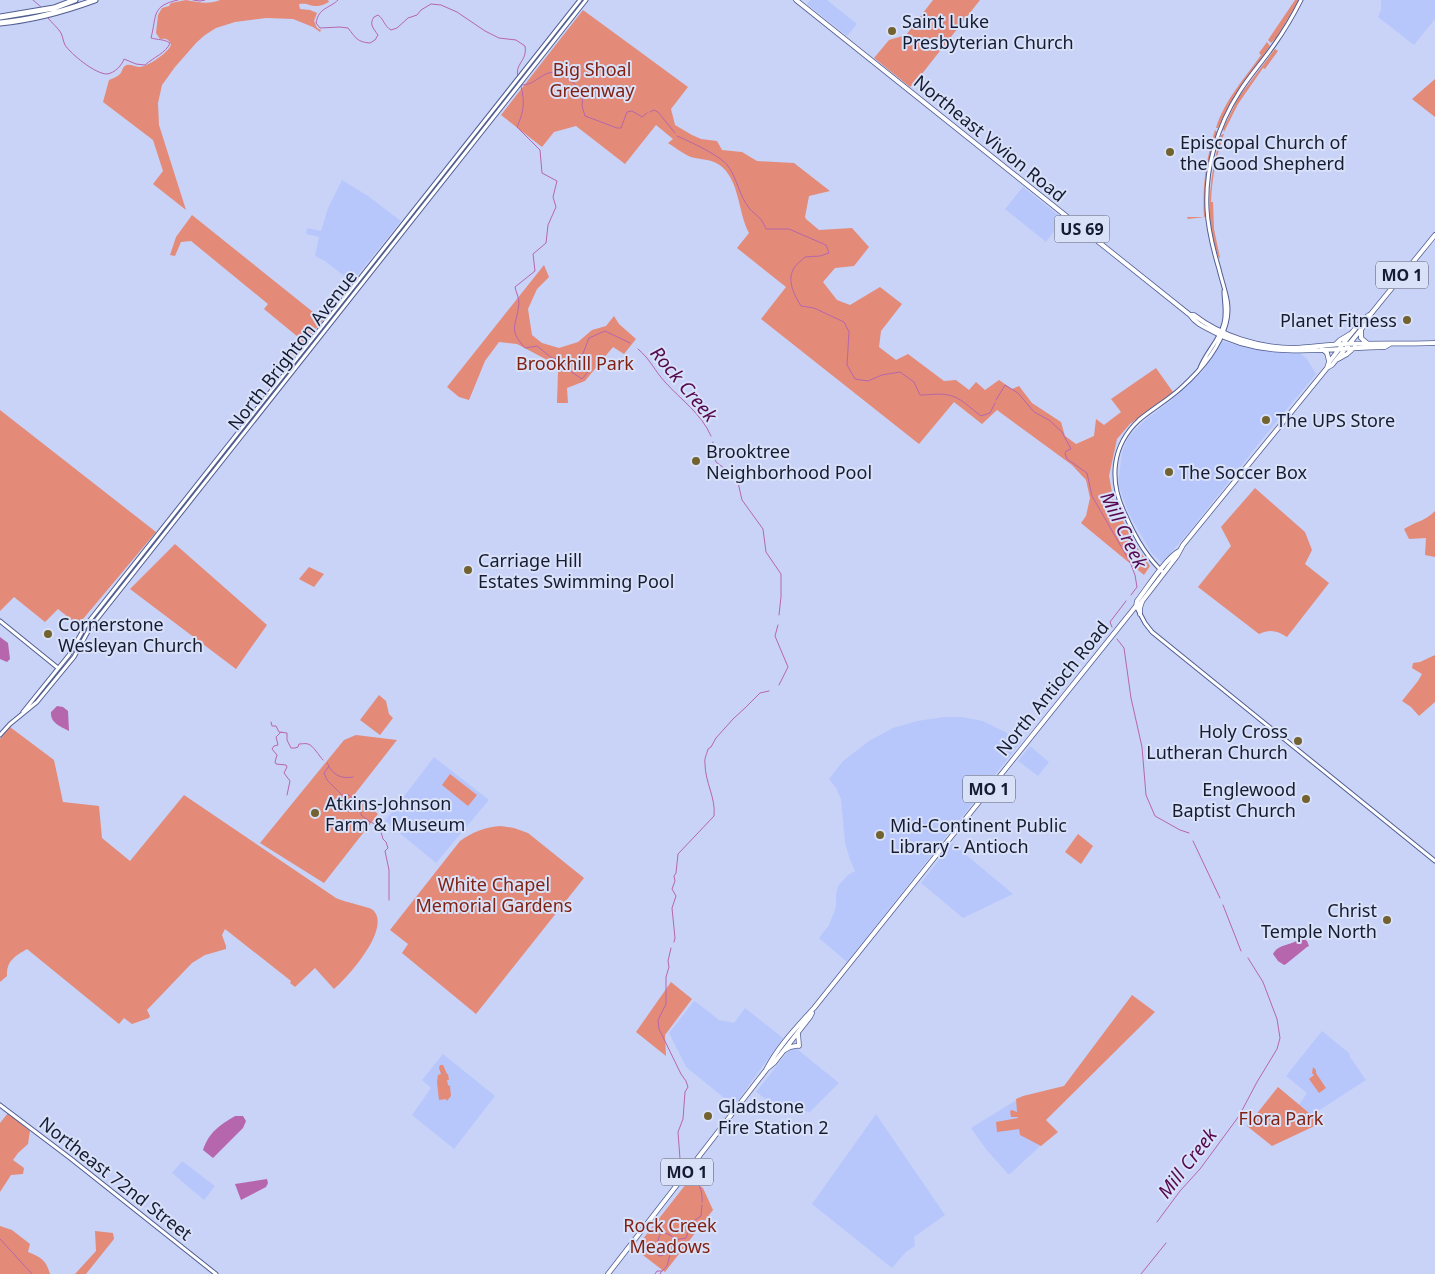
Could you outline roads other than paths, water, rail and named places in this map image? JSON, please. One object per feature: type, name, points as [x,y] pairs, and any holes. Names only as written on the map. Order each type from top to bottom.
[{"type":"highway","points":[[2,17],[54,8],[75,0]]},
{"type":"highway","points":[[0,23],[68,10],[95,0]]},
{"type":"main road","name":"North Brighton Avenue","points":[[0,736],[69,655],[86,625],[580,0]]},
{"type":"main road","name":"North Brighton Avenue","points":[[19,716],[37,702],[70,662],[90,628],[586,0]]},
{"type":"main road","name":"Northeast Vivion Road","points":[[796,0],[1199,324],[1243,344],[1287,351],[1383,343],[1435,343]]},
{"type":"main road","points":[[1162,572],[1137,536],[1119,501],[1114,477],[1117,458],[1122,442],[1136,424],[1180,389],[1200,368],[1221,334],[1225,314],[1224,290],[1211,240],[1208,218],[1208,181],[1214,148],[1233,102],[1277,40],[1301,0]]},
{"type":"main road","name":"MO 1","points":[[1327,368],[1336,360],[1352,333],[1370,315],[1435,235]]},
{"type":"main road","name":"MO 1","points":[[1327,368],[1329,362],[1361,330],[1370,315]]},
{"type":"main road","points":[[1361,330],[1361,338],[1367,343],[1374,344]]},
{"type":"main road","points":[[1335,345],[1352,333]]},
{"type":"main road","name":"Northeast Vivion Road","points":[[1221,334],[1275,347],[1293,348],[1335,345],[1385,347],[1390,344]]},
{"type":"main road","points":[[1336,360],[1355,347]]},
{"type":"main road","points":[[1322,349],[1327,353],[1329,362]]},
{"type":"main road","name":"North Antioch Road","points":[[1136,606],[1137,601],[1177,556],[1179,551],[1327,368]]},
{"type":"main road","name":"North Antioch Road","points":[[812,1010],[1136,606],[1143,600],[1162,572]]},
{"type":"main road","points":[[1140,614],[1143,600]]},
{"type":"main road","points":[[1136,606],[1152,632],[1435,861]]},
{"type":"main road","points":[[0,621],[58,668]]},
{"type":"main road","name":"MO 1","points":[[766,1070],[771,1059],[801,1029],[810,1017],[812,1010]]},
{"type":"main road","name":"MO 1","points":[[608,1274],[766,1070],[774,1063],[806,1015],[812,1010]]},
{"type":"main road","points":[[783,1051],[790,1047],[798,1046],[798,1037],[801,1029]]},
{"type":"main road","name":"Northeast 72nd Street","points":[[0,1104],[216,1274]]},
{"type":"waterway","name":"Mill Creek","points":[[33,0],[41,7]]},
{"type":"waterway","name":"Mill Creek","points":[[48,18],[60,31],[65,45],[72,53],[96,71],[107,74],[118,68],[124,59],[136,64],[145,65],[166,50],[170,43],[151,38],[155,17],[163,5],[178,0]]},
{"type":"waterway","name":"Mill Creek","points":[[193,0],[205,0]]},
{"type":"waterway","name":"Mill Creek","points":[[338,0],[319,14],[316,23],[320,28],[348,28],[359,40],[370,43],[378,35],[372,24],[374,17],[378,15],[382,18],[391,30],[397,28],[408,18],[417,15],[431,4],[441,5],[457,12],[499,38],[516,40],[525,46],[524,57],[517,72],[521,85],[532,83],[551,72],[562,75],[583,93],[582,106],[585,116],[617,128],[621,128],[627,112],[632,111],[642,117],[647,113]]},
{"type":"waterway","name":"Rock Creek","points":[[521,86],[523,107],[517,127],[540,150],[542,173],[557,181],[553,197],[556,207],[548,225],[546,243],[533,254],[535,271],[515,287],[519,299],[514,327],[516,336],[525,348],[537,346],[552,358],[559,359],[567,369],[582,379],[588,372],[582,356],[589,338],[605,331],[630,343]]},
{"type":"waterway","name":"Mill Creek","points":[[650,112],[654,110],[658,112],[675,133]]},
{"type":"waterway","name":"Mill Creek","points":[[677,136],[704,149],[728,166],[749,208],[761,219],[766,229],[789,229],[826,245],[829,253],[805,257],[794,268],[791,275],[791,284],[801,306],[814,308],[844,322],[849,332],[847,365],[855,379],[868,381],[882,375],[900,372],[914,382],[920,395],[941,394],[953,396],[981,416],[990,413],[995,403]]},
{"type":"waterway","name":"Rock Creek","points":[[638,349],[665,382],[702,420],[711,436]]},
{"type":"waterway","name":"Mill Creek","points":[[996,400],[1005,385],[1018,393],[1034,412],[1049,420],[1062,432],[1071,449],[1066,451],[1067,459],[1087,473],[1092,496],[1130,562],[1137,587],[1131,595]]},
{"type":"waterway","name":"Rock Creek","points":[[713,442],[711,451],[716,462],[737,478],[742,500],[763,529],[766,552],[781,574],[779,615]]},
{"type":"waterway","name":"Mill Creek","points":[[1112,627],[1110,622],[1126,601]]},
{"type":"waterway","name":"Rock Creek","points":[[778,625],[775,636],[788,667],[779,685]]},
{"type":"waterway","name":"Mill Creek","points":[[1117,639],[1124,648],[1131,698],[1142,747],[1146,795],[1155,816],[1189,833]]},
{"type":"waterway","name":"Rock Creek","points":[[674,942],[672,908],[676,896],[672,889],[675,881],[674,876],[678,854],[714,816],[713,803],[705,771],[708,749],[733,719],[760,693],[769,691]]},
{"type":"waterway","points":[[271,722],[272,726],[276,726],[279,732],[287,733],[287,740],[291,748],[298,747],[299,744],[308,744],[314,748],[323,760]]},
{"type":"waterway","points":[[281,732],[276,737],[278,745],[272,749],[277,755],[276,764],[286,765],[287,767],[284,773],[290,781],[287,795]]},
{"type":"waterway","points":[[327,763],[329,766],[324,773],[327,780],[342,795],[349,795],[359,806],[361,815],[373,823],[378,832],[381,832],[386,842],[388,848],[385,851],[389,870],[389,900]]},
{"type":"waterway","points":[[329,767],[339,776],[345,778],[353,777]]},
{"type":"waterway","name":"Mill Creek","points":[[1193,841],[1220,898]]},
{"type":"waterway","name":"Mill Creek","points":[[1223,905],[1241,951]]},
{"type":"waterway","name":"Rock Creek","points":[[671,948],[666,977],[666,1004],[658,1020],[659,1029],[688,1087],[685,1092],[683,1119],[678,1132],[680,1159],[685,1167]]},
{"type":"waterway","name":"Mill Creek","points":[[1157,1222],[1180,1191],[1200,1169],[1239,1116],[1277,1049],[1280,1038],[1277,1019],[1263,982],[1248,958]]},
{"type":"waterway","name":"Rock Creek","points":[[692,1175],[700,1187],[702,1202]]},
{"type":"waterway","name":"Rock Creek","points":[[660,1274],[667,1266],[670,1255],[669,1253],[658,1255],[659,1236],[663,1232],[672,1236],[674,1240],[686,1238],[692,1222],[701,1216],[702,1205]]},
{"type":"waterway","points":[[0,1239],[32,1274]]},
{"type":"waterway","name":"Mill Creek","points":[[1141,1274],[1166,1243]]},
{"type":"waterway","name":"Rock Creek","points":[[655,1274],[657,1271],[662,1271]]},
{"type":"place","name":"Saint Luke Presbyterian Church","points":[[892,31]]},
{"type":"place","name":"Episcopal Church of the Good Shepherd","points":[[1170,152]]},
{"type":"place","name":"Planet Fitness","points":[[1407,320]]},
{"type":"place","name":"The UPS Store","points":[[1266,420]]},
{"type":"place","name":"Brooktree Neighborhood Pool","points":[[696,461]]},
{"type":"place","name":"The Soccer Box","points":[[1169,472]]},
{"type":"place","name":"Carriage Hill Estates Swimming Pool","points":[[468,570]]},
{"type":"place","name":"Cornerstone Wesleyan Church","points":[[48,634]]},
{"type":"place","name":"Holy Cross Lutheran Church","points":[[1298,741]]},
{"type":"place","name":"Englewood Baptist Church","points":[[1306,799]]},
{"type":"place","name":"Atkins-Johnson Farm & Museum","points":[[315,813]]},
{"type":"place","name":"Mid-Continent Public Library - Antioch","points":[[880,835]]},
{"type":"place","name":"Christ Temple North","points":[[1387,920]]},
{"type":"place","name":"Gladstone Fire Station 2","points":[[708,1116]]},
{"type":"park label","name":"Big Shoal Greenway","points":[[592,79]]},
{"type":"park label","name":"Brookhill Park","points":[[575,363]]},
{"type":"park label","name":"White Chapel Memorial Gardens","points":[[494,894]]},
{"type":"park label","name":"Flora Park","points":[[1281,1118]]},
{"type":"park label","name":"Rock Creek Meadows","points":[[670,1235]]}]
